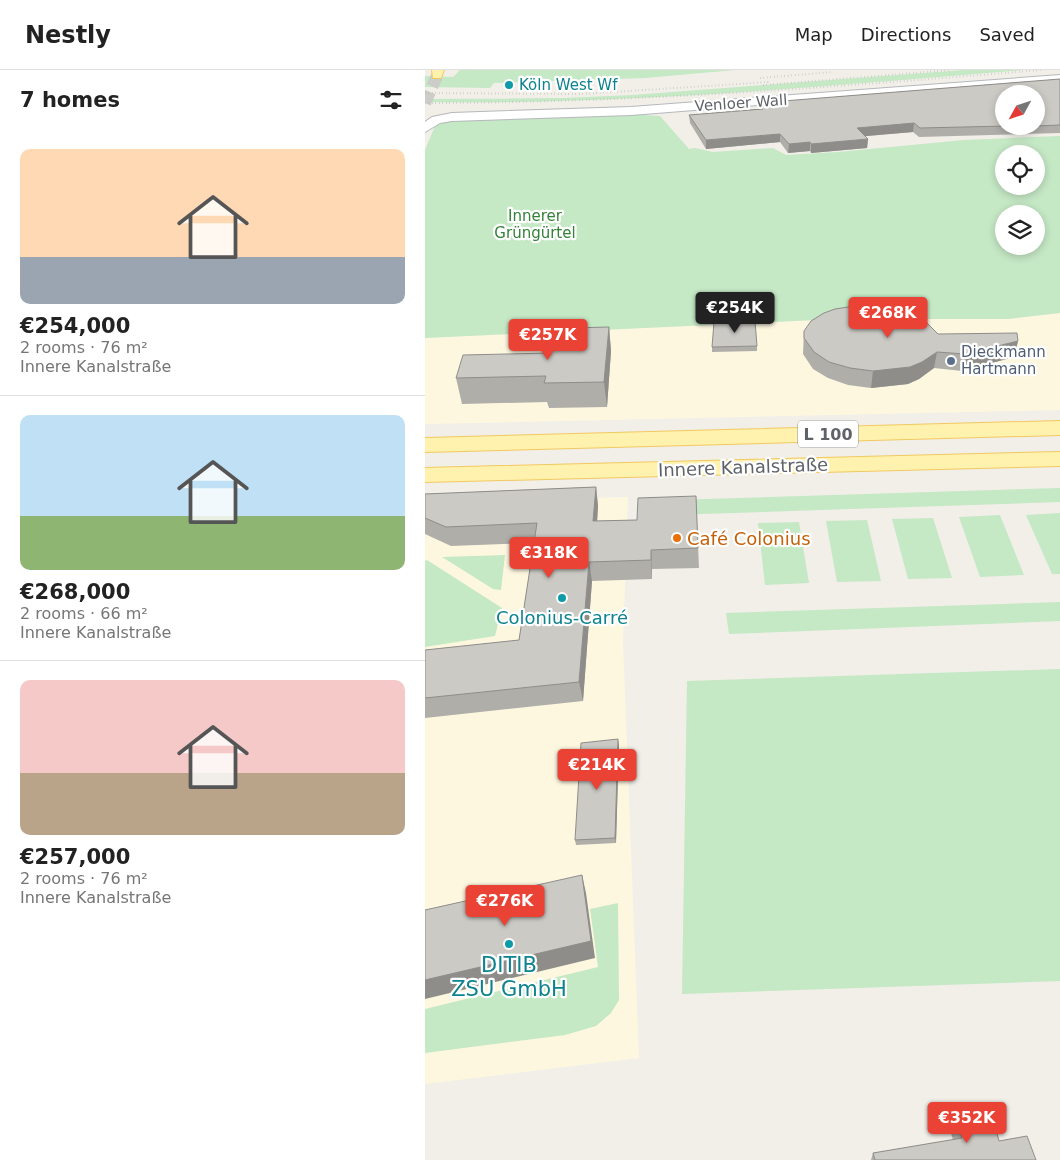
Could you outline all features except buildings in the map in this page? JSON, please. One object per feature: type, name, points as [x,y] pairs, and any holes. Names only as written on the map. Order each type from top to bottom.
[{"type":"main road","name":"Innere Kanalstraße","points":[[425,446],[1060,428]]},
{"type":"main road","name":"Innere Kanalstraße","points":[[425,475],[641,471],[921,461],[1060,459]]},
{"type":"street","name":"Venloer Wall","points":[[425,128],[436,120],[452,117],[631,112],[1060,78]]},
{"type":"shaded area","points":[[1060,313],[1060,410],[425,424],[425,338],[839,319],[1008,319]]},
{"type":"shaded area","points":[[628,497],[623,642],[639,1058],[425,1084],[425,502]]},
{"type":"green space","points":[[460,70],[735,70],[645,78],[494,83],[490,88],[425,87],[425,76],[453,77]]},
{"type":"green space","points":[[964,70],[1024,70],[725,93],[575,101],[425,102],[425,99],[565,98],[633,95]]},
{"type":"green space","name":"Innerer Grüngürtel","points":[[626,114],[660,116],[689,149],[695,148],[713,152],[773,148],[786,155],[964,140],[1060,136],[1060,313],[1008,319],[839,319],[425,338],[425,150],[435,126],[445,119]]},
{"type":"green space","points":[[1060,488],[1060,502],[641,516],[641,501]]},
{"type":"green space","points":[[1060,513],[1060,574],[1052,574],[1026,515]]},
{"type":"green space","points":[[1000,515],[1024,575],[980,577],[959,517]]},
{"type":"green space","points":[[933,518],[952,578],[908,579],[892,519]]},
{"type":"green space","points":[[867,520],[881,581],[837,582],[826,521]]},
{"type":"green space","points":[[799,522],[809,583],[765,585],[758,523]]},
{"type":"green space","points":[[505,555],[501,590],[493,589],[442,557]]},
{"type":"green space","points":[[427,560],[502,608],[495,636],[425,647],[425,561]]},
{"type":"green space","points":[[1060,602],[1060,621],[729,634],[726,613]]},
{"type":"green space","points":[[1060,669],[1060,981],[682,994],[687,681]]},
{"type":"green space","points":[[618,903],[619,1000],[611,1013],[596,1026],[565,1035],[425,1053],[425,1009],[598,967],[590,909]]},
{"type":"tunnel","points":[[425,103],[437,76]]},
{"type":"railway","points":[[763,85],[950,70]]},
{"type":"railway","points":[[425,103],[579,100],[733,93],[1041,70]]},
{"type":"railway","points":[[760,78],[832,72]]},
{"type":"railway","points":[[425,93],[580,94],[770,82]]},
{"type":"place","name":"Köln West Wf","points":[[509,85]]},
{"type":"place","name":"Dieckmann Hartmann","points":[[951,361]]},
{"type":"place","name":"Café Colonius","points":[[677,538]]},
{"type":"place","name":"Colonius-Carré","points":[[562,598]]},
{"type":"place","name":"DITIB ZSU GmbH","points":[[509,944]]}]
